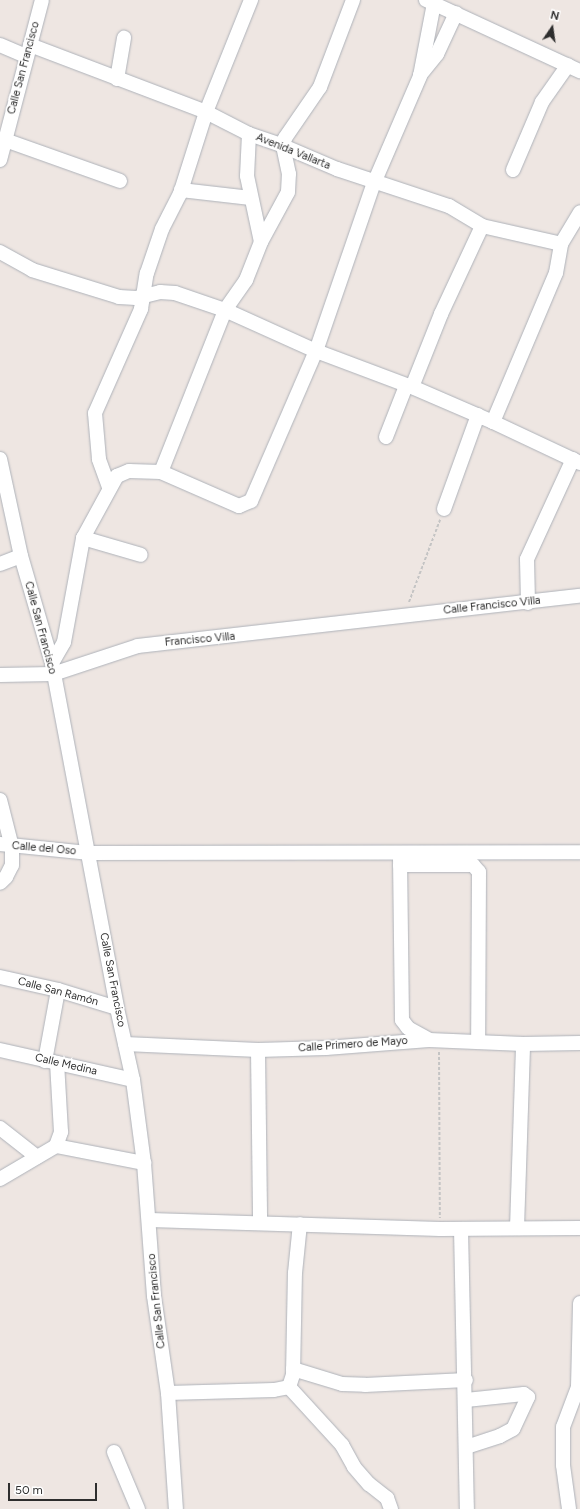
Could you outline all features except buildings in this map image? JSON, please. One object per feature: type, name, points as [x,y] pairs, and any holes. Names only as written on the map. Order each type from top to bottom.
[{"type":"street","name":"Calle San Francisco","points":[[0,160],[42,0]]},
{"type":"street","points":[[109,487],[99,459],[94,413],[141,309],[141,296],[162,228],[181,190],[206,112],[251,0]]},
{"type":"street","points":[[161,472],[225,310],[246,280],[261,242],[288,192],[289,174],[283,146],[288,134],[320,87],[353,0]]},
{"type":"street","points":[[420,76],[430,2],[452,7],[574,68],[542,102],[513,170]]},
{"type":"street","points":[[52,668],[64,642],[83,538],[109,487],[117,476],[129,471],[161,472],[239,506],[252,502],[316,351],[374,183],[420,76],[437,54],[452,7]]},
{"type":"street","points":[[117,79],[124,38]]},
{"type":"street","name":"Avenida Vallarta","points":[[0,45],[28,51],[117,79],[206,112],[249,134],[283,146],[374,183],[449,206],[482,226],[560,244]]},
{"type":"street","points":[[249,134],[247,176],[261,242]]},
{"type":"street","points":[[5,140],[120,181]]},
{"type":"street","points":[[181,190],[251,198]]},
{"type":"street","points":[[493,422],[556,273],[560,244],[580,212]]},
{"type":"street","points":[[386,437],[482,226]]},
{"type":"street","points":[[0,252],[32,270],[119,297],[141,296],[160,292],[175,293],[225,310],[316,351],[409,386],[478,415],[576,461],[527,559],[528,603]]},
{"type":"street","points":[[444,509],[478,415]]},
{"type":"street","name":"Calle San Francisco","points":[[0,459],[21,556],[52,668],[117,1008],[133,1080],[150,1220],[154,1296],[168,1393],[176,1509]]},
{"type":"street","points":[[83,538],[141,555]]},
{"type":"street","points":[[0,564],[21,556]]},
{"type":"street","name":"Calle Francisco Villa","points":[[404,616],[580,596]]},
{"type":"street","name":"Francisco Villa","points":[[0,675],[52,668],[138,646],[404,616]]},
{"type":"street","points":[[0,800],[6,845],[12,865],[6,877],[0,883]]},
{"type":"street","name":"Calle del Oso","points":[[6,845],[88,853],[400,859]]},
{"type":"street","points":[[400,859],[580,852]]},
{"type":"street","points":[[400,859],[402,1020],[405,1026],[434,1040]]},
{"type":"street","points":[[400,859],[473,865],[480,872],[478,1042]]},
{"type":"street","name":"Calle San Ramón","points":[[0,977],[58,990],[117,1008]]},
{"type":"street","points":[[0,1179],[56,1146],[61,1132],[51,1062],[58,990]]},
{"type":"street","name":"Calle Primero de Mayo","points":[[125,1044],[258,1050],[326,1048],[434,1040],[523,1044],[580,1044]]},
{"type":"street","points":[[517,1228],[523,1044]]},
{"type":"street","name":"Calle Medina","points":[[0,1050],[133,1080]]},
{"type":"street","points":[[258,1050],[260,1222]]},
{"type":"street","points":[[0,1128],[37,1157]]},
{"type":"street","points":[[56,1146],[144,1163]]},
{"type":"street","points":[[150,1220],[260,1222],[440,1229],[580,1228]]},
{"type":"street","points":[[289,1387],[293,1369],[295,1272],[300,1224]]},
{"type":"street","points":[[461,1229],[466,1380],[467,1509]]},
{"type":"street","points":[[569,1509],[564,1465],[563,1427],[578,1387],[580,1303]]},
{"type":"street","points":[[293,1369],[342,1384],[365,1385],[466,1380]]},
{"type":"street","points":[[168,1393],[274,1390],[289,1387]]},
{"type":"street","points":[[289,1387],[342,1445],[354,1467],[387,1498],[392,1509]]},
{"type":"street","points":[[466,1400],[524,1394],[528,1397],[513,1429],[500,1436],[467,1447]]},
{"type":"street","points":[[114,1452],[138,1509]]},
{"type":"path","points":[[404,616],[444,509]]},
{"type":"path","points":[[434,1040],[440,1229]]}]
